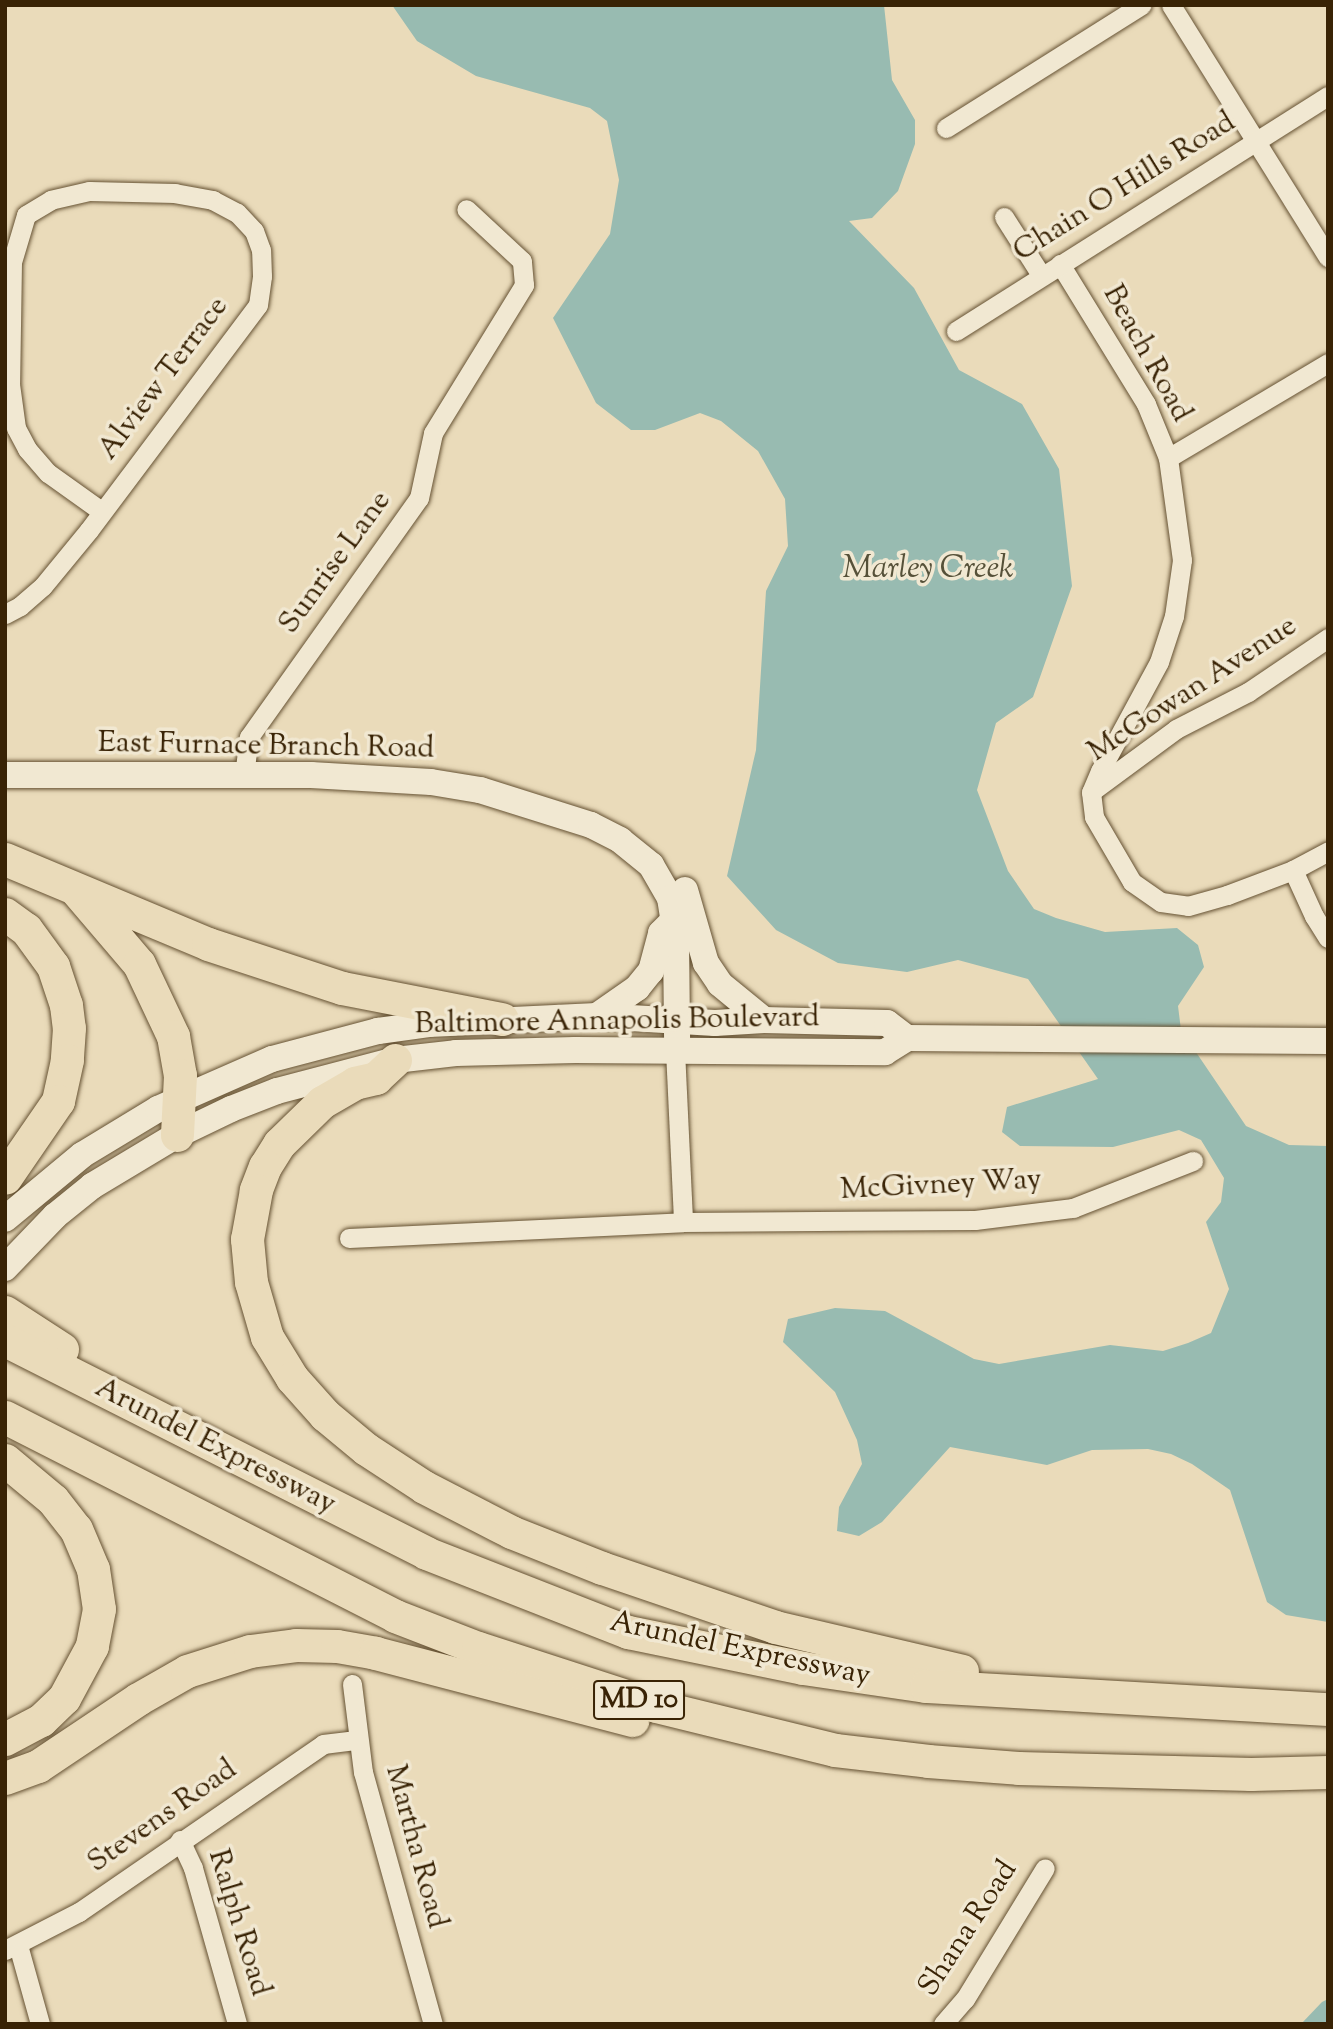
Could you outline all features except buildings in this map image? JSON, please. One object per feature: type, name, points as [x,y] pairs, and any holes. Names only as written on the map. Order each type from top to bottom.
[{"type":"highway","points":[[5,859],[208,944],[342,988],[502,1019]]},
{"type":"highway","points":[[72,885],[139,964],[173,1036],[180,1075],[177,1135]]},
{"type":"highway","points":[[5,914],[26,929],[53,966],[66,1005],[69,1028],[67,1060],[58,1101],[5,1178]]},
{"type":"highway","points":[[395,1060],[376,1078],[355,1083],[322,1102],[279,1144],[265,1166],[256,1190],[247,1239],[251,1282],[267,1337],[292,1378],[325,1415],[366,1448],[424,1487],[511,1532],[602,1568],[775,1627],[1066,1696]]},
{"type":"highway","points":[[5,1312],[63,1350],[103,1391]]},
{"type":"highway","name":"Arundel Expressway","points":[[5,1340],[426,1553],[628,1632],[803,1668],[913,1684],[1066,1696],[1328,1709]]},
{"type":"highway","name":"MD 10","points":[[5,1417],[395,1616],[478,1648],[656,1706],[835,1750],[1018,1768],[1251,1774],[1328,1772]]},
{"type":"highway","points":[[5,1460],[53,1500],[76,1528],[93,1569],[99,1609],[92,1646],[64,1698],[41,1720],[5,1739]]},
{"type":"highway","points":[[5,1778],[38,1766],[138,1699],[187,1671],[250,1651],[296,1645],[337,1646],[375,1653],[748,1749],[779,1737]]},
{"type":"main road","name":"East Furnace Branch Road","points":[[5,775],[311,775],[432,782],[480,790],[591,825],[620,839],[651,865],[670,898],[675,919],[678,1021],[675,1050]]},
{"type":"main road","points":[[651,865],[677,871],[684,886],[706,963],[720,984],[764,1020]]},
{"type":"main road","points":[[597,1016],[637,988],[651,971],[661,933],[675,919]]},
{"type":"main road","name":"Baltimore Annapolis Boulevard","points":[[5,1219],[82,1155],[178,1099],[272,1059],[378,1031],[502,1019],[597,1016],[678,1021],[887,1023],[907,1038]]},
{"type":"main road","name":"Baltimore Annapolis Boulevard","points":[[5,1268],[22,1247],[92,1186],[177,1135],[276,1091],[395,1060],[456,1053],[675,1050],[885,1052],[907,1038],[1328,1041]]},
{"type":"street","points":[[946,128],[1141,5]]},
{"type":"street","points":[[1171,5],[1328,257]]},
{"type":"street","name":"Chain O Hills Road","points":[[956,331],[1328,96]]},
{"type":"street","name":"Alview Terrace","points":[[5,614],[20,606],[43,586],[101,511],[258,305],[262,276],[261,250],[254,231],[237,213],[213,200],[175,193],[89,191],[51,200],[26,215],[12,262],[9,384],[16,428],[27,449],[48,473],[101,511]]},
{"type":"street","name":"Sunrise Lane","points":[[244,776],[249,737],[419,498],[433,433],[524,285],[522,261],[466,209]]},
{"type":"street","points":[[1004,217],[1041,275]]},
{"type":"street","name":"Beach Road","points":[[1060,264],[1146,404],[1168,458],[1182,560],[1174,616],[1159,662],[1091,792]]},
{"type":"street","points":[[1168,458],[1328,363]]},
{"type":"street","name":"McGowan Avenue","points":[[1091,792],[1176,729],[1248,692],[1328,638]]},
{"type":"street","points":[[1091,792],[1094,817],[1132,882],[1161,902],[1188,906],[1227,895],[1293,870],[1328,851]]},
{"type":"street","points":[[1293,870],[1314,916],[1328,938]]},
{"type":"street","points":[[675,1050],[683,1222]]},
{"type":"street","name":"McGivney Way","points":[[349,1238],[683,1222],[975,1220],[1073,1208],[1193,1161]]},
{"type":"street","name":"Martha Road","points":[[352,1684],[356,1740],[432,2024]]},
{"type":"street","name":"Stevens Road","points":[[12,1947],[79,1912],[323,1744],[356,1740]]},
{"type":"street","name":"Ralph Road","points":[[180,1840],[194,1868],[237,2024]]},
{"type":"street","name":"Shana Road","points":[[943,2024],[965,1999],[1045,1868]]},
{"type":"street","points":[[12,1947],[40,2024]]},
{"type":"water","name":"Marley Creek","points":[[392,5],[884,5],[892,80],[915,120],[915,144],[898,191],[872,218],[849,221],[914,288],[959,370],[1022,404],[1059,469],[1072,586],[1033,697],[996,723],[977,790],[1008,871],[1034,909],[1056,918],[1105,932],[1177,928],[1198,945],[1204,967],[1178,1006],[1181,1030],[1246,1126],[1289,1145],[1328,1146],[1328,1622],[1286,1615],[1267,1602],[1230,1490],[1192,1464],[1171,1454],[1148,1449],[1092,1450],[1047,1465],[950,1447],[882,1522],[859,1536],[837,1531],[839,1507],[862,1464],[857,1440],[835,1392],[783,1342],[788,1319],[835,1308],[885,1311],[974,1359],[999,1364],[1110,1345],[1163,1351],[1188,1343],[1211,1333],[1229,1289],[1206,1222],[1221,1202],[1224,1178],[1201,1140],[1179,1130],[1113,1147],[1020,1146],[1002,1132],[1007,1107],[1098,1079],[1028,979],[958,960],[907,972],[838,963],[776,930],[727,876],[756,750],[766,591],[788,546],[785,499],[758,451],[721,421],[700,413],[655,430],[631,430],[596,403],[553,318],[610,234],[619,180],[607,121],[590,108],[476,76],[417,41]]},
{"type":"water","points":[[1328,1999],[1328,2024],[1301,2024],[1322,2002]]}]
